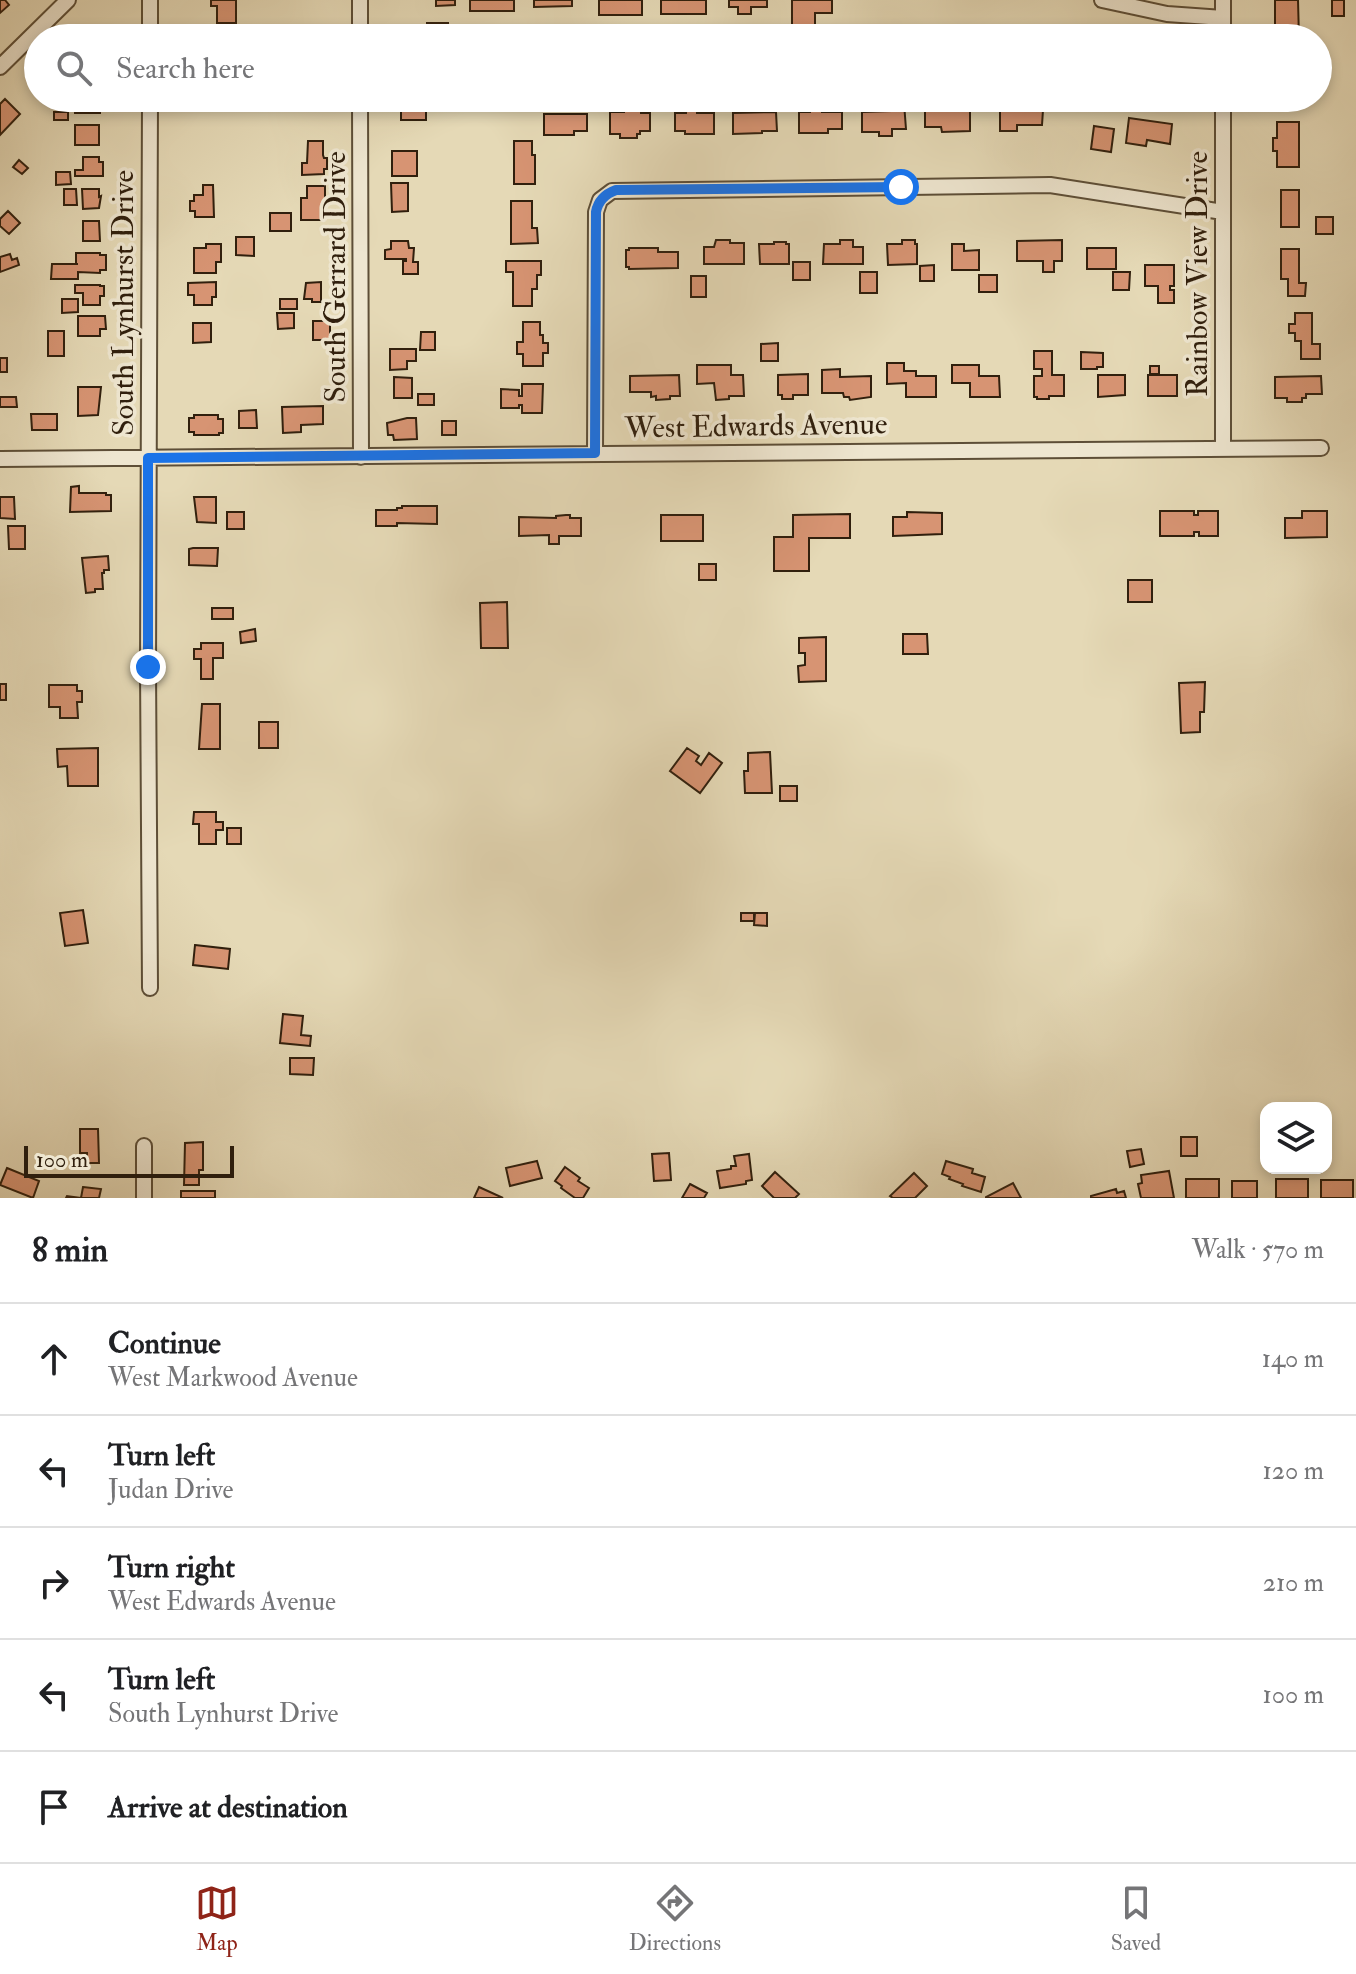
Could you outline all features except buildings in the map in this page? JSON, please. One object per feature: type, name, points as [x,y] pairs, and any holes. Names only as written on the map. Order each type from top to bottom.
[{"type":"street","points":[[44,24],[68,0]]},
{"type":"street","points":[[150,0],[150,24]]},
{"type":"street","points":[[360,0],[360,24]]},
{"type":"street","points":[[1102,0],[1167,14],[1223,18]]},
{"type":"street","points":[[1223,0],[1223,24]]},
{"type":"street","points":[[0,67],[24,43]]},
{"type":"street","name":"South Lynhurst Drive","points":[[150,112],[150,988]]},
{"type":"street","name":"South Gerrard Drive","points":[[360,112],[361,457]]},
{"type":"street","name":"Rainbow View Drive","points":[[1223,112],[1223,449]]},
{"type":"street","points":[[595,453],[596,212],[605,195],[616,190],[1050,185],[1223,212]]},
{"type":"street","name":"West Edwards Avenue","points":[[0,459],[1321,448]]},
{"type":"street","points":[[144,1146],[144,1198]]},
{"type":"route","points":[[148,667],[148,458],[595,453],[596,212],[605,195],[616,190],[901,187]]}]
